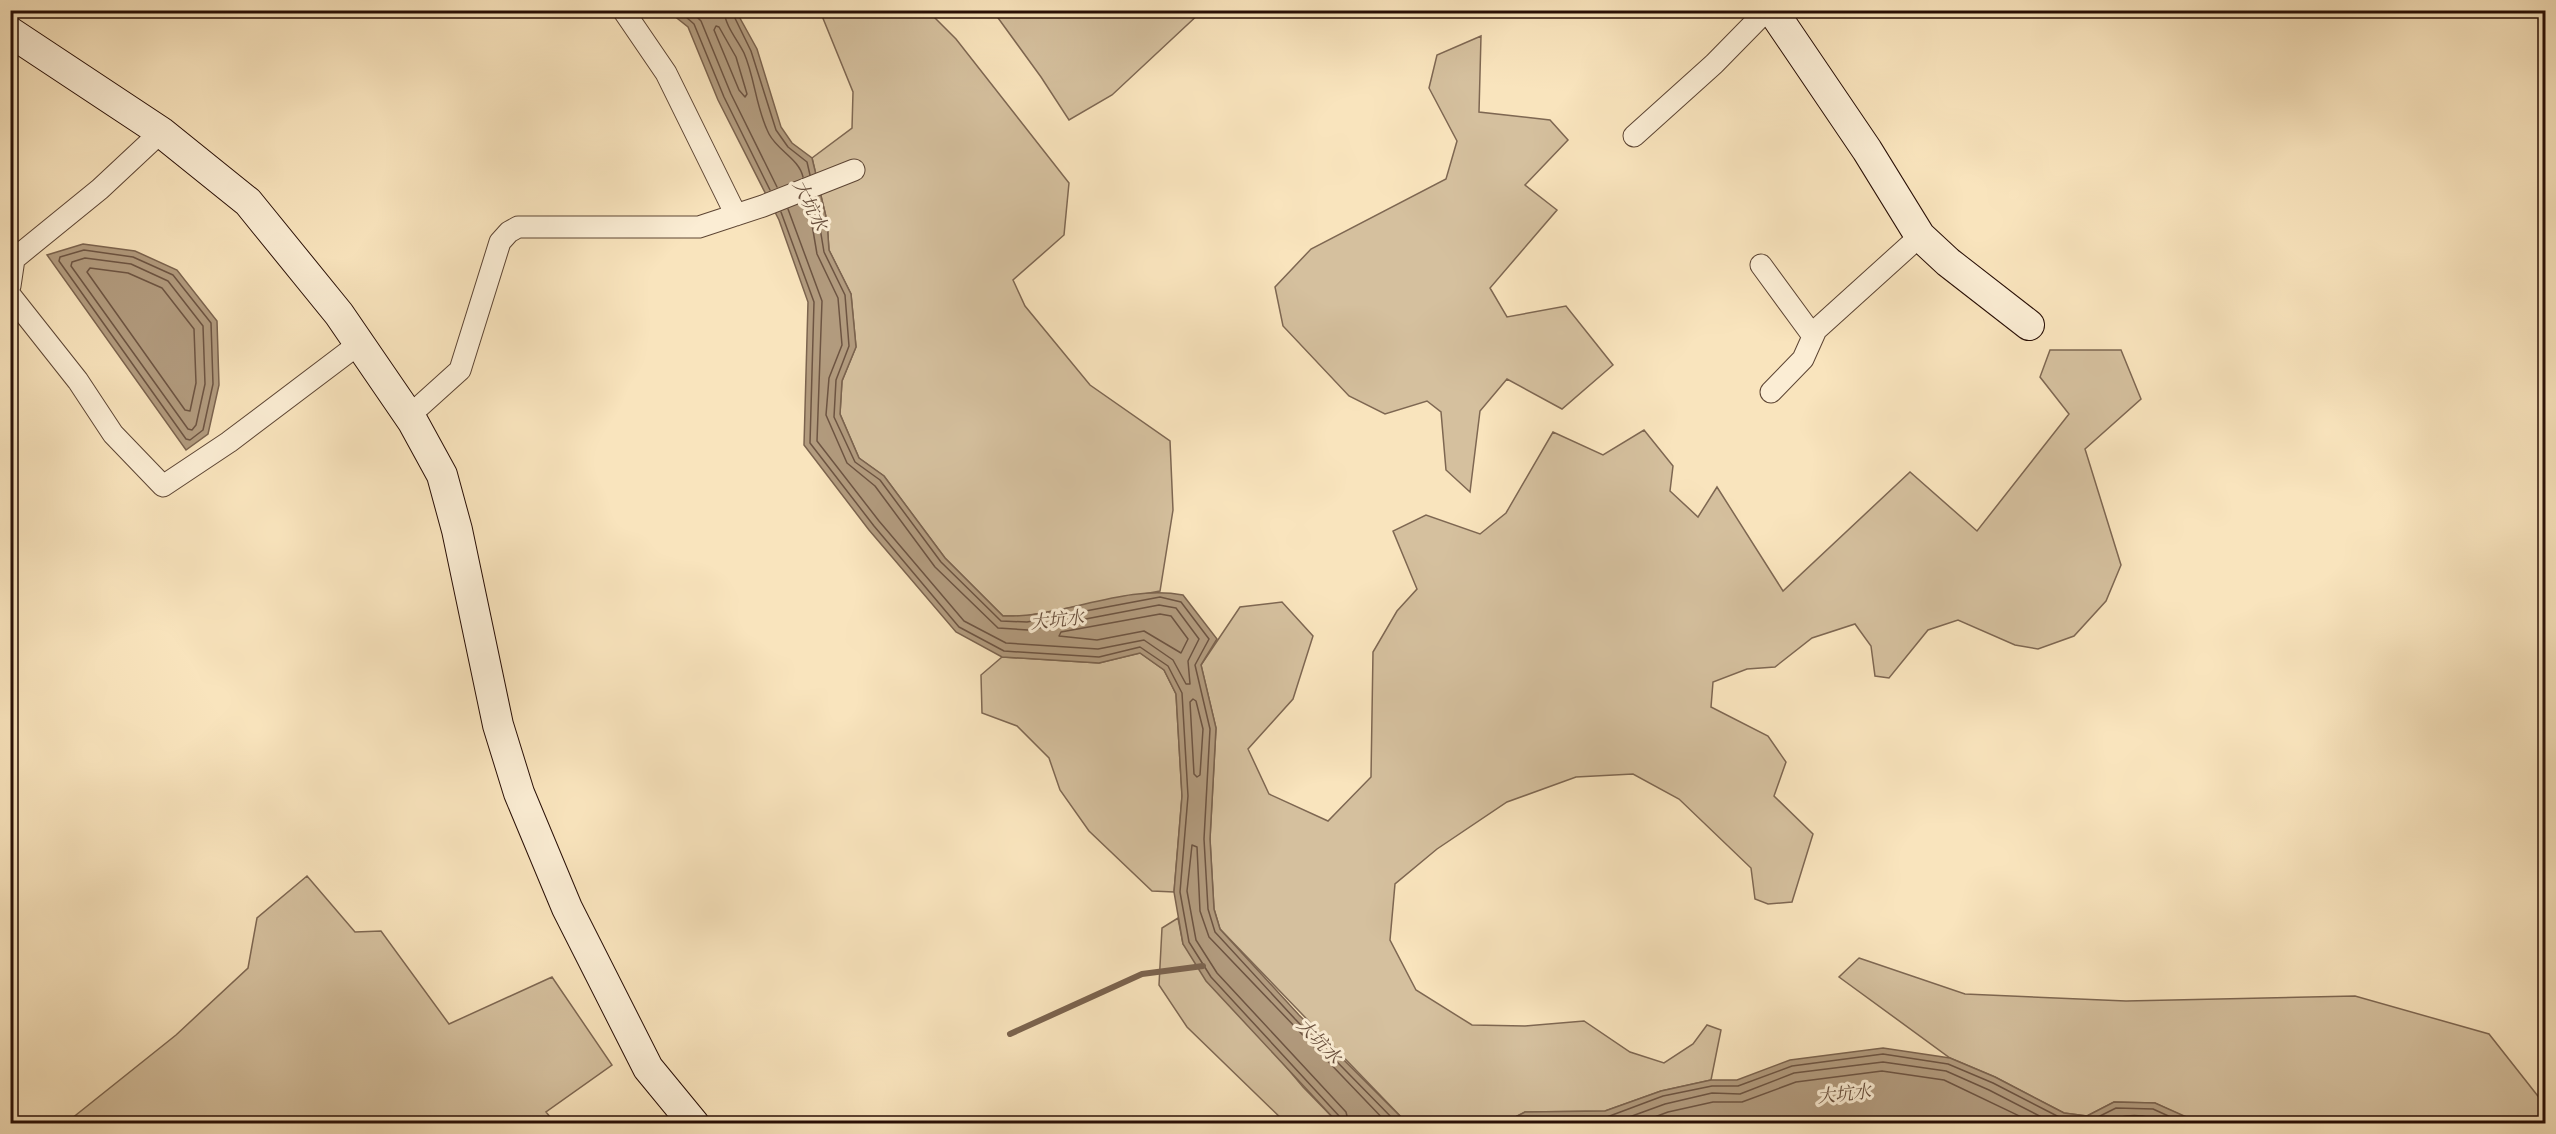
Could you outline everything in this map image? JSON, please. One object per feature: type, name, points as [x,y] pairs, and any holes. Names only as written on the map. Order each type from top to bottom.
[{"type":"street","points":[[623,10],[666,73],[736,215]]},
{"type":"street","points":[[1634,136],[1714,64],[1767,10]]},
{"type":"street","points":[[1772,10],[1867,150],[1920,236],[1948,262],[2029,325]]},
{"type":"street","points":[[10,32],[161,132],[248,202],[304,268],[360,343],[409,416],[442,475],[457,530],[498,725],[519,793],[567,908],[648,1068],[694,1124]]},
{"type":"street","points":[[10,286],[14,259],[100,189],[161,132]]},
{"type":"street","points":[[409,416],[460,370],[500,242],[508,232],[518,227],[699,227],[763,206],[854,170]]},
{"type":"street","points":[[1771,392],[1803,359],[1816,330],[1920,236]]},
{"type":"street","points":[[1761,265],[1813,336]]},
{"type":"street","points":[[10,295],[78,381],[113,434],[163,486],[229,442],[360,343]]},
{"type":"shaded area","points":[[820,11],[928,11],[956,39],[1069,183],[1064,235],[1013,280],[1025,306],[1090,385],[1170,441],[1173,510],[1160,591],[1026,616],[1003,616],[945,558],[884,476],[859,458],[840,414],[842,381],[856,347],[851,294],[829,250],[827,221],[812,158],[852,128],[853,92]]},
{"type":"shaded area","points":[[993,11],[1202,11],[1112,95],[1069,120]]},
{"type":"shaded area","points":[[1481,36],[1479,112],[1550,120],[1568,140],[1525,185],[1557,210],[1490,288],[1507,317],[1566,306],[1613,365],[1562,409],[1507,379],[1480,411],[1470,492],[1446,470],[1441,412],[1427,401],[1385,414],[1349,396],[1283,326],[1275,287],[1311,249],[1446,179],[1457,141],[1429,88],[1437,55]]},
{"type":"shaded area","points":[[2050,350],[2121,350],[2141,399],[2085,449],[2121,565],[2106,601],[2074,636],[2038,649],[2015,645],[1958,620],[1928,630],[1889,678],[1875,676],[1871,646],[1855,624],[1812,638],[1775,667],[1747,669],[1713,682],[1711,707],[1768,736],[1786,762],[1774,796],[1813,834],[1792,902],[1768,904],[1755,899],[1751,868],[1679,799],[1633,774],[1576,777],[1507,802],[1437,849],[1395,884],[1390,940],[1416,990],[1472,1025],[1525,1026],[1584,1021],[1630,1052],[1664,1063],[1693,1044],[1707,1025],[1721,1030],[1711,1080],[1661,1091],[1605,1111],[1525,1112],[1504,1123],[1407,1123],[1220,929],[1214,909],[1210,839],[1216,728],[1201,665],[1240,607],[1282,602],[1313,636],[1293,699],[1248,749],[1269,794],[1328,821],[1371,777],[1373,652],[1397,611],[1417,589],[1393,531],[1426,515],[1480,534],[1506,513],[1553,432],[1603,455],[1644,430],[1673,466],[1670,491],[1698,517],[1717,487],[1783,591],[1910,472],[1977,531],[2069,414],[2040,377]]},
{"type":"shaded area","points":[[1140,653],[1164,670],[1176,694],[1182,796],[1174,892],[1152,891],[1089,831],[1060,790],[1049,758],[1017,726],[982,713],[981,675],[1002,657],[1099,663]]},
{"type":"shaded area","points":[[307,876],[355,932],[381,931],[449,1024],[552,977],[612,1065],[546,1112],[555,1123],[66,1123],[176,1035],[248,968],[257,918]]},
{"type":"shaded area","points":[[1178,918],[1183,944],[1303,1087],[1338,1123],[1286,1123],[1187,1027],[1159,985],[1162,928]]},
{"type":"shaded area","points":[[1859,958],[1965,994],[2126,1001],[2355,996],[2489,1034],[2545,1105],[2545,1123],[2200,1124],[2155,1103],[2114,1102],[2087,1116],[2064,1113],[1995,1077],[1950,1058],[1839,977]]},
{"type":"water","name":"大坑水","points":[[668,11],[736,11],[757,49],[781,127],[792,143],[812,158],[827,221],[829,250],[851,294],[856,347],[842,381],[840,414],[859,458],[884,476],[945,558],[1003,616],[1048,612],[1138,594],[1183,595],[1217,639],[1201,665],[1216,728],[1210,839],[1214,909],[1220,929],[1299,1015],[1407,1123],[1338,1123],[1206,981],[1183,944],[1174,892],[1182,796],[1176,694],[1164,670],[1140,653],[1099,663],[1002,657],[956,632],[869,530],[804,445],[808,302],[779,220],[718,100],[688,27]]},
{"type":"water","points":[[83,244],[135,251],[177,270],[217,321],[219,385],[208,434],[186,450],[47,255]]},
{"type":"water","name":"大坑水","points":[[1883,1048],[1950,1058],[1995,1077],[2064,1113],[2087,1116],[2114,1102],[2155,1103],[2200,1123],[1504,1123],[1525,1112],[1605,1111],[1661,1091],[1711,1080],[1737,1080],[1790,1060]]},
{"type":"waterway","points":[[1010,1034],[1142,974],[1203,966]]}]
